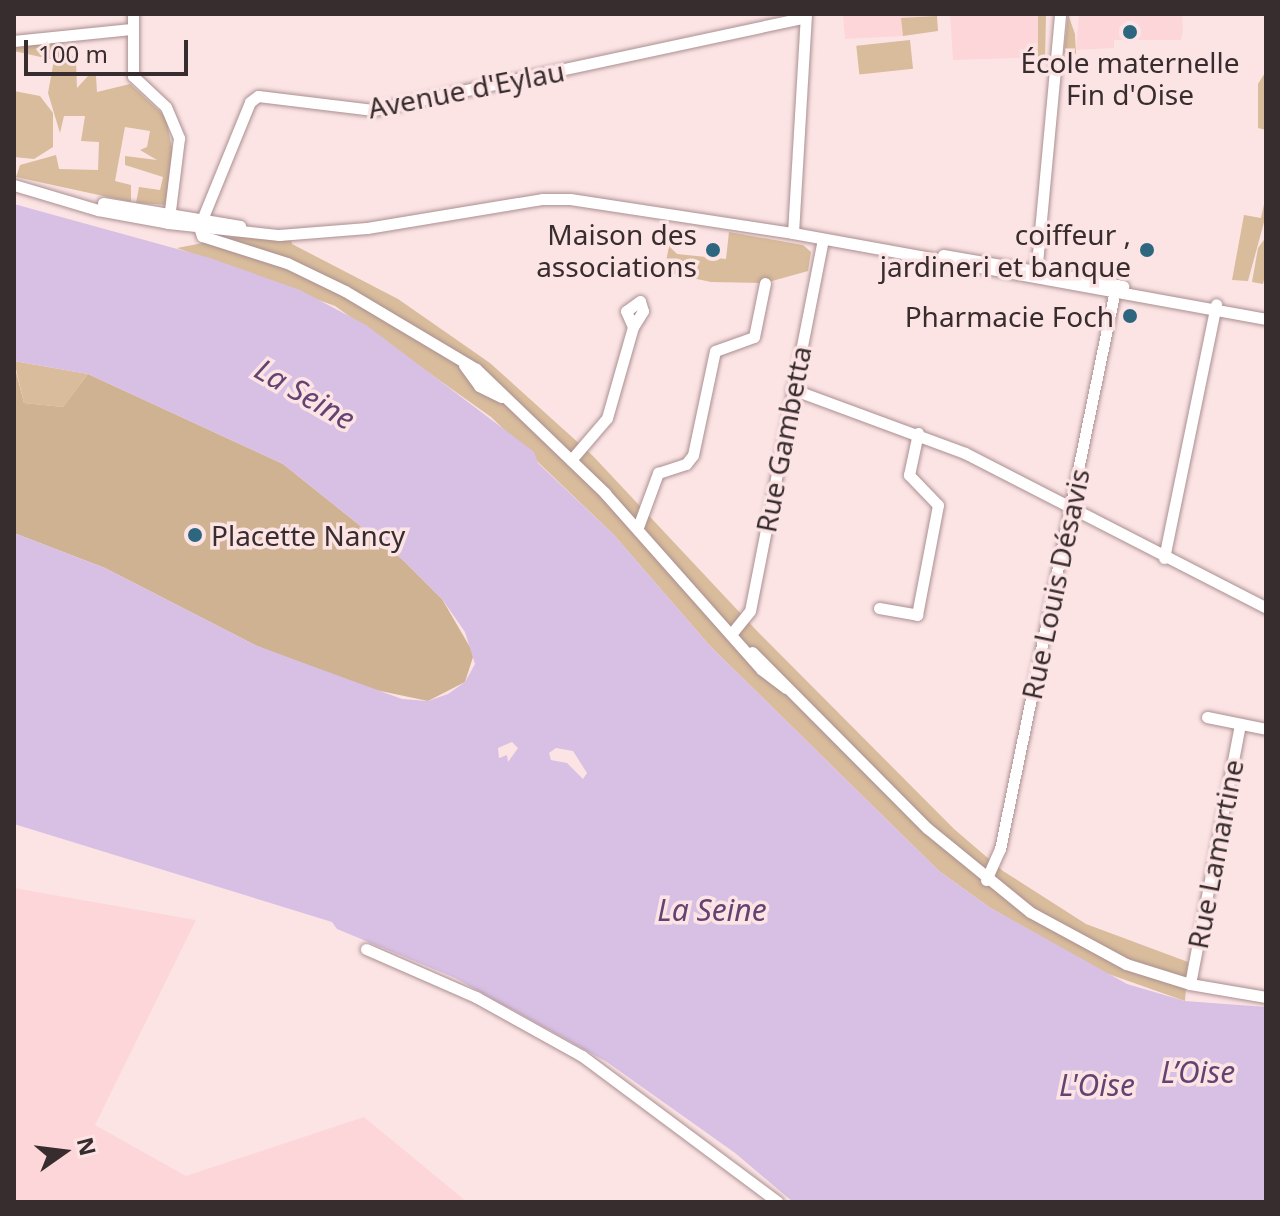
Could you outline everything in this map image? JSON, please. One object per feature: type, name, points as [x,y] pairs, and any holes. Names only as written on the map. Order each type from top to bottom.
[{"type":"street","points":[[133,14],[130,29],[133,76],[159,98],[177,130],[180,151],[169,218]]},
{"type":"street","points":[[1036,274],[1060,14]]},
{"type":"street","points":[[793,233],[806,16]]},
{"type":"street","name":"Avenue d'Eylau","points":[[203,229],[250,102],[258,96],[373,110],[806,16]]},
{"type":"street","points":[[14,41],[130,29]]},
{"type":"street","points":[[14,185],[169,218],[226,237],[319,278],[487,378],[503,398],[638,527],[745,647],[881,785],[986,880],[1103,954],[1190,984],[1266,997]]},
{"type":"street","points":[[226,237],[399,224],[542,199],[793,233],[1036,274],[1266,319]]},
{"type":"street","points":[[203,229],[292,234]]},
{"type":"street","name":"Rue Gambetta","points":[[732,633],[750,611],[823,239]]},
{"type":"street","points":[[638,527],[658,473],[686,464],[693,455],[713,355],[721,345],[754,337],[765,283]]},
{"type":"street","name":"Rue Louis Désavis","points":[[986,880],[1000,849],[1116,289]]},
{"type":"street","points":[[1215,307],[1266,313]]},
{"type":"street","points":[[1164,558],[1215,307]]},
{"type":"street","points":[[571,460],[607,418],[633,327]]},
{"type":"street","points":[[792,389],[918,433],[1266,608]]},
{"type":"street","points":[[879,608],[917,615],[938,508],[933,494],[909,475],[918,433]]},
{"type":"street","name":"Rue Lamartine","points":[[1207,717],[1266,729]]},
{"type":"street","name":"Rue Lamartine","points":[[1190,984],[1240,724]]},
{"type":"street","points":[[366,949],[476,997],[582,1056],[778,1202]]},
{"type":"shaded area","points":[[829,14],[931,14],[931,17],[902,18],[903,36],[845,39],[843,15]]},
{"type":"shaded area","points":[[950,14],[1038,16],[1038,50],[1021,58],[953,60]]},
{"type":"shaded area","points":[[1033,14],[1046,14],[1045,61],[1022,62],[1021,54],[1038,49],[1038,16]]},
{"type":"shaded area","points":[[1068,14],[1075,34],[1076,54],[1064,53]]},
{"type":"shaded area","name":"École maternelle Fin d'Oise","points":[[1079,14],[1182,14],[1183,31],[1181,40],[1114,40],[1114,48],[1076,50]]},
{"type":"shaded area","points":[[937,16],[938,31],[903,36],[901,18]]},
{"type":"shaded area","points":[[58,36],[76,61],[77,88],[88,76],[96,76],[97,92],[130,84],[166,117],[174,159],[167,205],[136,203],[139,187],[160,190],[163,177],[125,165],[125,156],[157,160],[140,150],[147,147],[150,131],[125,127],[115,181],[131,185],[131,202],[16,177],[20,165],[56,155],[59,169],[98,170],[99,142],[81,141],[85,116],[64,116],[60,133],[48,93],[54,60],[14,51],[14,46]]},
{"type":"shaded area","points":[[910,40],[913,69],[859,74],[856,46]]},
{"type":"shaded area","points":[[1266,71],[1266,130],[1258,128],[1258,84]]},
{"type":"shaded area","points":[[14,91],[40,96],[53,113],[53,147],[34,159],[14,157]]},
{"type":"shaded area","points":[[1264,204],[1266,215],[1248,281],[1232,280],[1244,215],[1261,218]]},
{"type":"shaded area","points":[[729,232],[803,245],[811,252],[808,271],[765,283],[711,282],[664,272],[669,246],[677,254],[726,259]]},
{"type":"shaded area","points":[[239,236],[291,239],[292,244],[398,299],[490,363],[593,456],[758,632],[954,829],[1003,871],[1086,924],[1188,962],[1185,1001],[1100,971],[989,907],[939,871],[710,646],[614,535],[491,417],[335,306],[177,248]]},
{"type":"shaded area","points":[[1266,237],[1263,284],[1252,282],[1258,248]]},
{"type":"shaded area","points":[[14,361],[88,374],[63,407],[24,403]]},
{"type":"shaded area","points":[[14,364],[24,403],[63,407],[88,374],[283,464],[403,560],[442,599],[474,654],[465,682],[428,701],[371,689],[257,646],[105,568],[14,533]]},
{"type":"shaded area","points":[[14,888],[196,920],[95,1125],[186,1176],[364,1117],[467,1202],[14,1202]]},
{"type":"water","name":"La Seine","points":[[14,204],[210,258],[300,290],[366,325],[534,452],[538,463],[614,535],[710,646],[939,871],[989,907],[1127,984],[1185,1001],[1266,1007],[1266,1202],[793,1202],[735,1153],[607,1062],[455,978],[337,929],[332,922],[14,824],[14,533],[105,568],[257,646],[402,699],[428,701],[448,694],[465,682],[475,664],[465,632],[442,599],[403,560],[283,464],[88,374],[14,361]],"holes":[[[512,742],[518,748],[508,762],[507,755],[499,758],[498,748]],[[556,748],[573,751],[587,773],[583,779],[567,763],[551,760],[549,753]]]},
{"type":"place","name":"École maternelle Fin d'Oise","points":[[1130,32]]},
{"type":"place","name":"Maison des associations","points":[[713,250]]},
{"type":"place","name":"coiffeur , jardineri et banque","points":[[1147,250]]},
{"type":"place","name":"Pharmacie Foch","points":[[1130,316]]},
{"type":"place","name":"Placette Nancy","points":[[195,535]]},
{"type":"water label","name":"L’Oise","points":[[1198,1072]]},
{"type":"water label","name":"L'Oise","points":[[1097,1085]]}]
